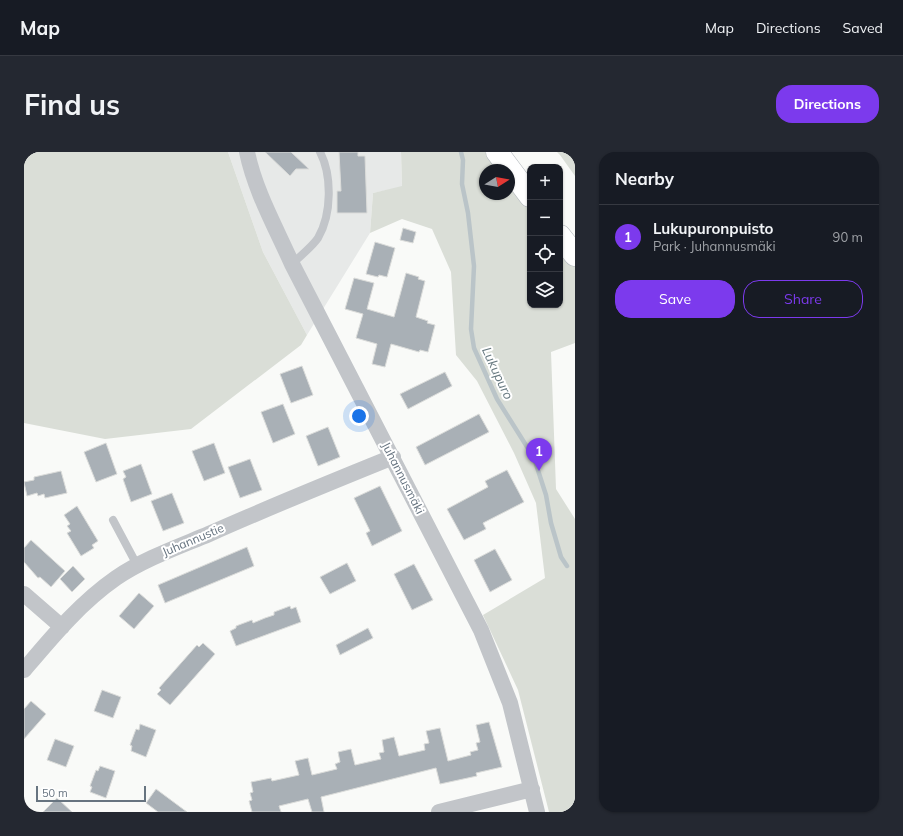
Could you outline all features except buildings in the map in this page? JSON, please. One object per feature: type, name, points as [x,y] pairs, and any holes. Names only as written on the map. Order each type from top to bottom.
[{"type":"main road","points":[[497,152],[527,192]]},
{"type":"main road","points":[[563,240],[575,255]]},
{"type":"street","name":"Juhannusmäki","points":[[247,152],[249,162],[268,212],[292,264],[481,630],[510,703],[537,812]]},
{"type":"street","name":"Juhannustie","points":[[24,670],[62,627],[91,598],[116,578],[137,565],[259,512],[393,457]]},
{"type":"street","points":[[24,594],[62,627]]},
{"type":"street","points":[[439,812],[532,789]]},
{"type":"lane","points":[[292,264],[318,239],[326,222],[329,185],[326,164],[320,152]]},
{"type":"lane","points":[[113,520],[137,565]]},
{"type":"shaded area","points":[[24,152],[228,152],[263,252],[307,335],[301,345],[191,429],[105,439],[24,423]]},
{"type":"shaded area","points":[[228,152],[401,152],[402,187],[373,193],[370,233],[307,335],[263,252]]},
{"type":"shaded area","points":[[401,152],[485,152],[494,164],[479,164],[479,200],[515,200],[515,190],[527,205],[527,308],[563,308],[563,251],[575,266],[575,343],[551,352],[556,489],[575,519],[575,812],[549,812],[518,690],[483,615],[545,578],[536,503],[514,453],[477,381],[456,355],[451,272],[432,229],[402,219],[370,233],[373,193],[402,186]]},
{"type":"shaded area","points":[[557,152],[575,152],[575,176],[560,155]]},
{"type":"waterway","name":"Lukupuro","points":[[461,152],[463,160],[462,184],[468,213],[474,266],[471,329],[474,348],[497,399],[534,458],[546,495],[551,523],[561,557],[567,566]]},
{"type":"place","name":"Lukupuronpuisto","points":[[539,471]]}]
